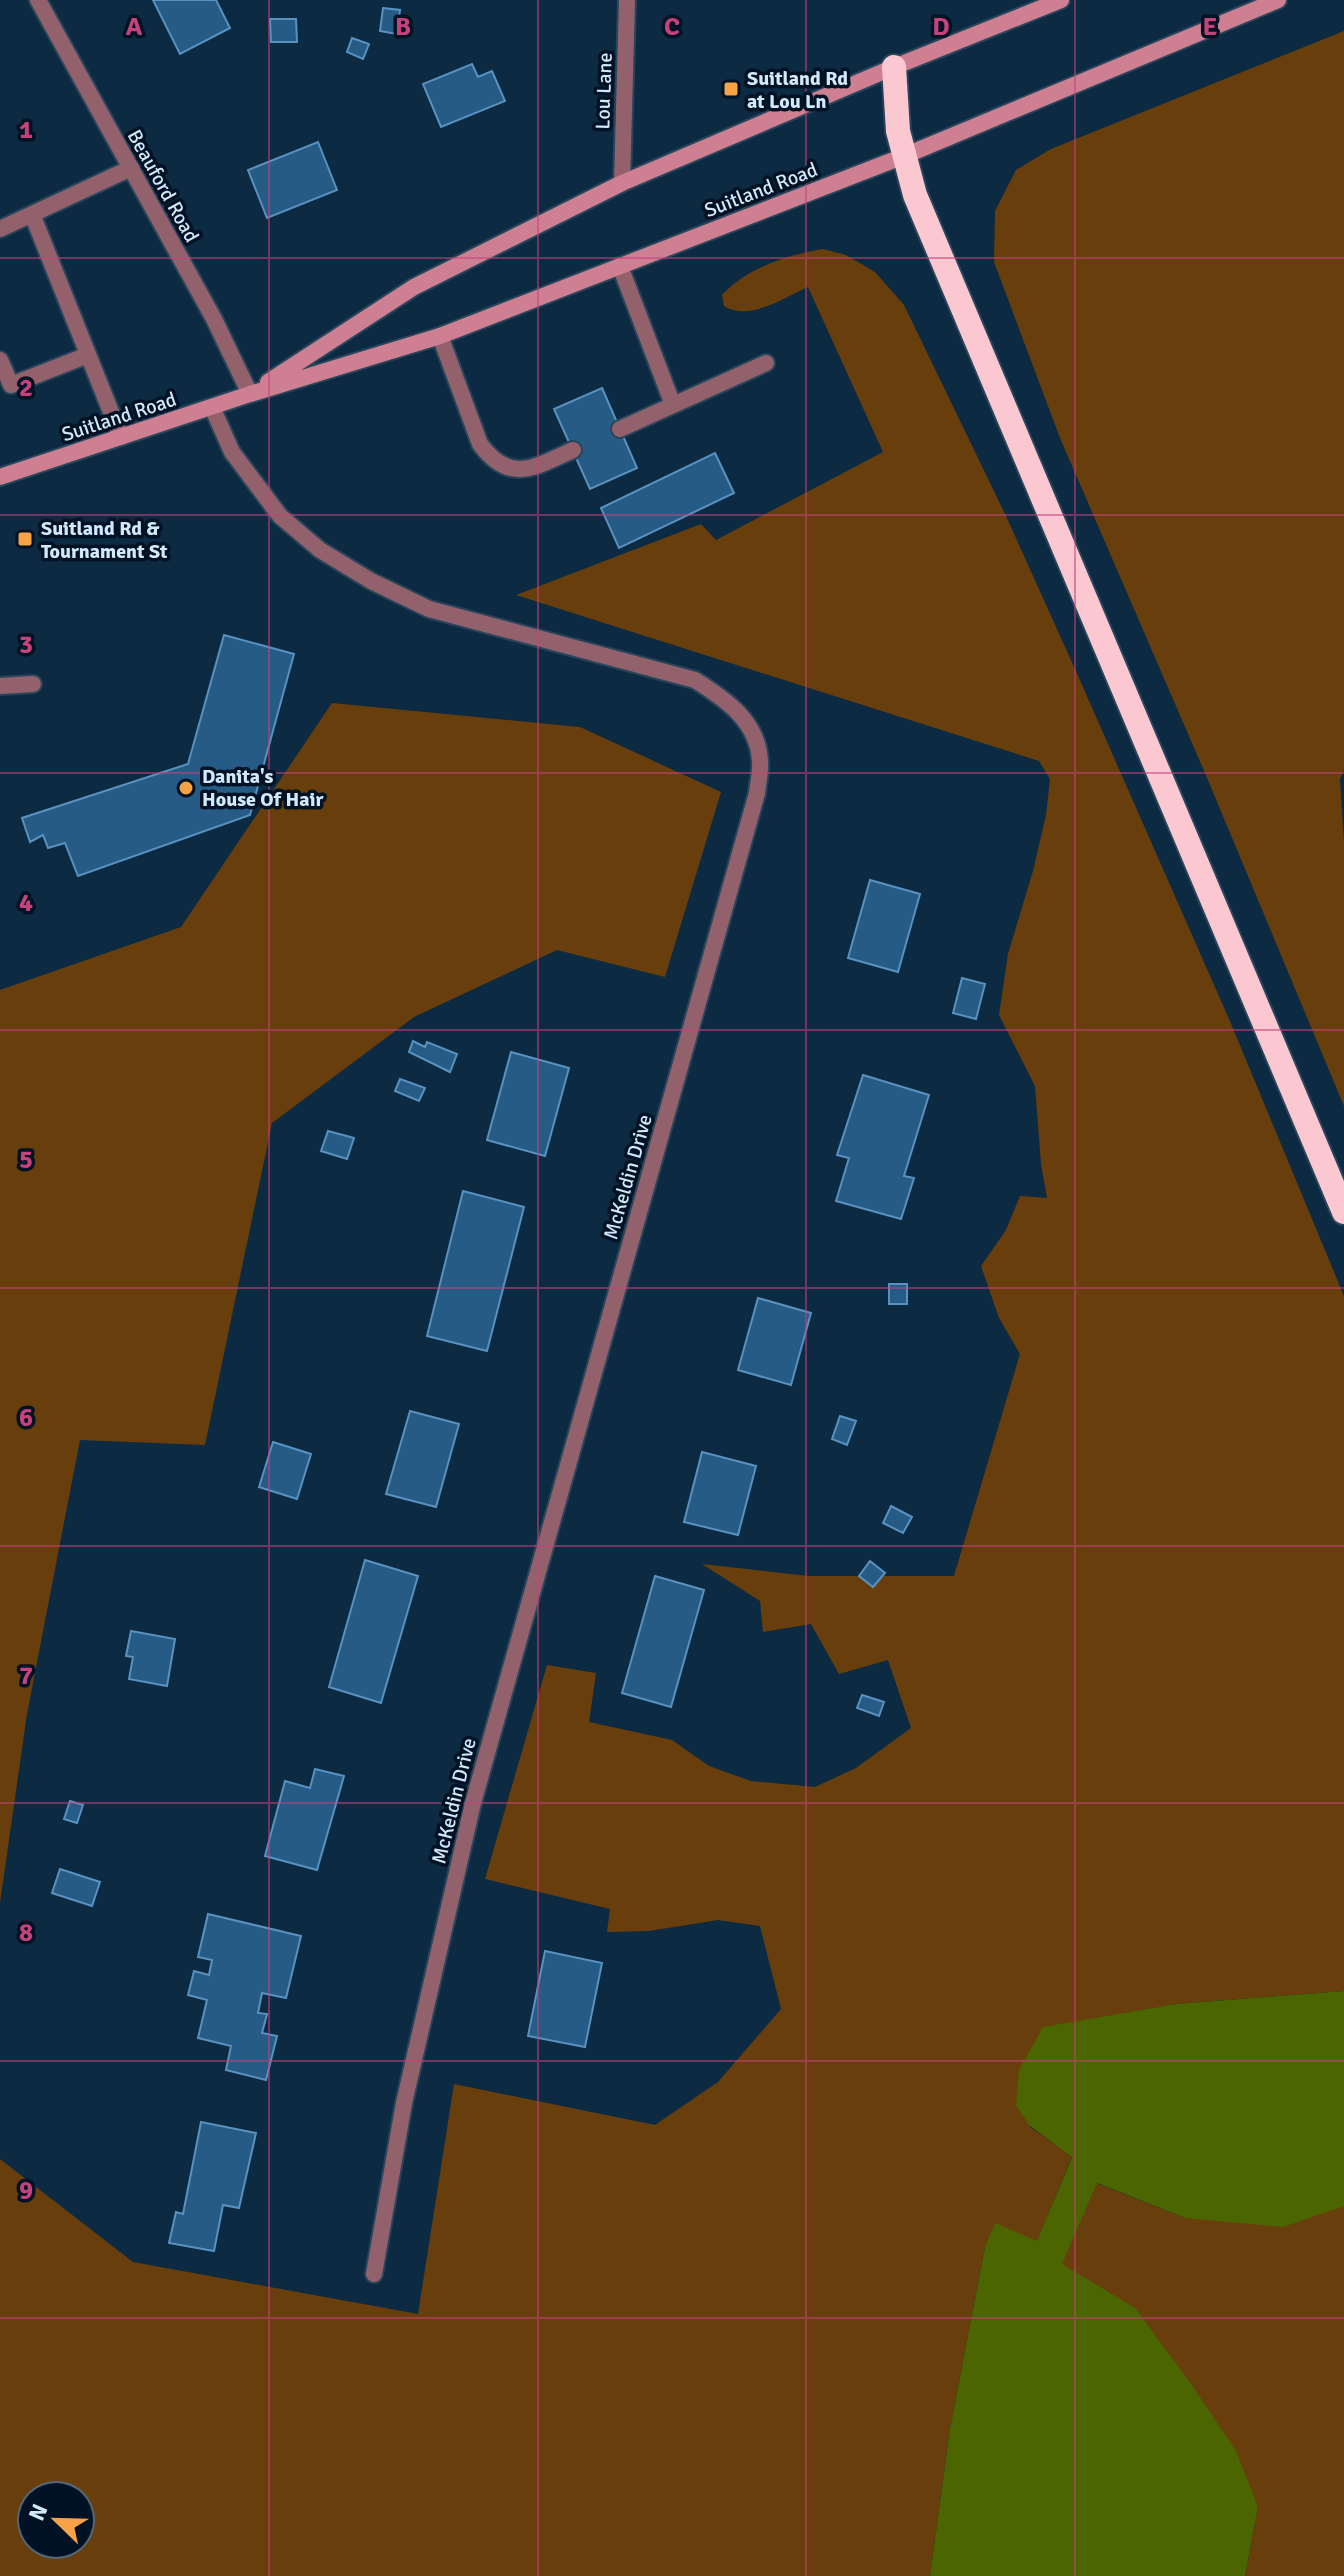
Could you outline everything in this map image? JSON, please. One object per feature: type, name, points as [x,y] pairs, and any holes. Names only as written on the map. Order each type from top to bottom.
[{"type":"highway","points":[[894,67],[898,131],[931,233],[1344,1212]]},
{"type":"main road","name":"Suitland Road","points":[[250,394],[414,287],[622,183],[894,67],[1061,0]]},
{"type":"main road","name":"Suitland Road","points":[[0,477],[250,394],[440,336],[904,156],[1278,0]]},
{"type":"street","name":"Beauford Road","points":[[38,0],[214,319],[250,394]]},
{"type":"street","name":"Lou Lane","points":[[622,183],[627,0]]},
{"type":"street","points":[[0,229],[131,168]]},
{"type":"street","points":[[32,214],[121,437]]},
{"type":"street","points":[[620,266],[673,405]]},
{"type":"street","points":[[440,336],[480,444],[490,458],[504,467],[519,470],[573,450]]},
{"type":"street","points":[[0,360],[11,385],[88,355]]},
{"type":"street","points":[[620,429],[766,363]]},
{"type":"street","name":"McKeldin Drive","points":[[212,407],[232,452],[256,486],[280,516],[320,550],[371,581],[429,609],[695,680],[730,703],[750,727],[760,760],[757,793],[473,1803],[404,2103],[374,2274]]},
{"type":"street","points":[[0,686],[33,684]]},
{"type":"shaded area","points":[[1344,31],[1344,770],[1340,779],[1344,843],[1344,1106],[1060,438],[994,262],[995,211],[1016,170],[1051,149]]},
{"type":"shaded area","points":[[823,249],[846,255],[875,272],[904,305],[1006,516],[1075,669],[1229,1019],[1344,1296],[1344,1991],[1176,2004],[1043,2028],[1030,2127],[1072,2156],[1037,2242],[985,2247],[950,2429],[930,2576],[0,2576],[0,2159],[133,2262],[418,2314],[454,2084],[655,2125],[718,2082],[781,2009],[760,1926],[718,1920],[649,1931],[607,1932],[610,1909],[485,1879],[547,1665],[596,1673],[589,1722],[672,1740],[709,1766],[751,1781],[815,1787],[856,1768],[911,1728],[888,1660],[839,1674],[811,1624],[763,1632],[760,1601],[702,1564],[808,1576],[954,1576],[1020,1354],[999,1318],[981,1266],[1006,1230],[1020,1196],[1047,1198],[1035,1086],[999,1015],[1008,954],[1033,871],[1046,815],[1050,779],[1039,761],[516,595],[701,524],[716,540],[883,452],[808,287],[755,310],[734,310],[724,306],[722,295],[743,277],[782,259]]},
{"type":"shaded area","points":[[332,703],[580,727],[721,792],[665,977],[557,950],[414,1017],[272,1123],[205,1445],[80,1440],[27,1714],[0,1903],[0,990],[181,927]]},
{"type":"shaded area","points":[[1344,1991],[1344,2206],[1283,2227],[1185,2218],[1097,2183],[1062,2264],[1135,2308],[1236,2451],[1258,2507],[1245,2576],[930,2576],[950,2429],[985,2247],[995,2223],[1037,2241],[1072,2157],[1030,2126],[1016,2106],[1019,2070],[1043,2027],[1176,2004]]},
{"type":"shaded area","points":[[1096,2183],[1185,2218],[1344,2206],[1344,2576],[1245,2576],[1258,2507],[1061,2265]]},
{"type":"building","points":[[153,0],[216,0],[230,28],[180,54]]},
{"type":"building","points":[[383,8],[400,10],[397,34],[380,31]]},
{"type":"building","points":[[270,19],[296,19],[297,42],[271,42]]},
{"type":"building","points":[[352,38],[369,44],[363,59],[347,52]]},
{"type":"building","points":[[472,64],[478,77],[492,71],[505,101],[441,127],[423,84]]},
{"type":"building","points":[[318,142],[337,190],[267,218],[248,170]]},
{"type":"building","points":[[602,388],[637,468],[590,489],[554,409]]},
{"type":"building","points":[[715,453],[734,493],[619,548],[601,508]]},
{"type":"building","points":[[224,635],[294,654],[250,815],[78,876],[65,843],[48,848],[43,835],[30,842],[22,818],[188,764]]},
{"type":"building","points":[[870,880],[920,894],[898,972],[848,958]]},
{"type":"building","points":[[962,978],[985,984],[976,1019],[953,1013]]},
{"type":"building","points":[[413,1041],[425,1047],[427,1042],[457,1054],[450,1072],[409,1052]]},
{"type":"building","points":[[511,1052],[569,1068],[545,1156],[487,1140]]},
{"type":"building","points":[[863,1075],[929,1095],[904,1176],[914,1178],[901,1219],[836,1201],[849,1158],[837,1155]]},
{"type":"building","points":[[400,1079],[425,1088],[419,1101],[395,1091]]},
{"type":"building","points":[[328,1131],[354,1138],[347,1159],[321,1151]]},
{"type":"building","points":[[463,1191],[524,1207],[487,1351],[427,1336]]},
{"type":"building","points":[[889,1284],[907,1284],[907,1304],[889,1304]]},
{"type":"building","points":[[758,1298],[811,1313],[791,1385],[738,1370]]},
{"type":"building","points":[[410,1411],[459,1424],[436,1507],[386,1494]]},
{"type":"building","points":[[840,1416],[856,1421],[847,1445],[832,1439]]},
{"type":"building","points":[[273,1442],[311,1454],[297,1499],[259,1487]]},
{"type":"building","points":[[702,1452],[756,1466],[738,1535],[684,1522]]},
{"type":"building","points":[[891,1506],[912,1517],[903,1533],[883,1523]]},
{"type":"building","points":[[365,1560],[418,1576],[381,1703],[329,1687]]},
{"type":"building","points":[[870,1561],[885,1573],[873,1587],[859,1576]]},
{"type":"building","points":[[655,1576],[704,1590],[671,1707],[622,1693]]},
{"type":"building","points":[[131,1631],[175,1639],[167,1686],[129,1679],[133,1657],[126,1656]]},
{"type":"building","points":[[862,1695],[884,1702],[879,1716],[857,1708]]},
{"type":"building","points":[[315,1769],[344,1776],[317,1870],[265,1856],[285,1781],[310,1788]]},
{"type":"building","points":[[70,1801],[83,1805],[77,1823],[64,1819]]},
{"type":"building","points":[[60,1869],[100,1882],[92,1906],[52,1893]]},
{"type":"building","points":[[208,1914],[301,1936],[286,1998],[262,1993],[258,2013],[267,2014],[262,2033],[277,2036],[266,2080],[226,2070],[231,2046],[198,2038],[207,2000],[188,1995],[194,1971],[209,1975],[212,1960],[198,1957]]},
{"type":"building","points":[[545,1951],[602,1963],[585,2047],[528,2036]]},
{"type":"building","points":[[201,2122],[256,2133],[239,2208],[223,2205],[214,2251],[169,2243],[176,2212],[183,2214]]},
{"type":"place","name":"Suitland Rd at Lou Ln","points":[[731,89]]},
{"type":"place","name":"Suitland Rd & Tournament St","points":[[25,539]]},
{"type":"place","name":"Danita's House Of Hair","points":[[186,788]]}]
